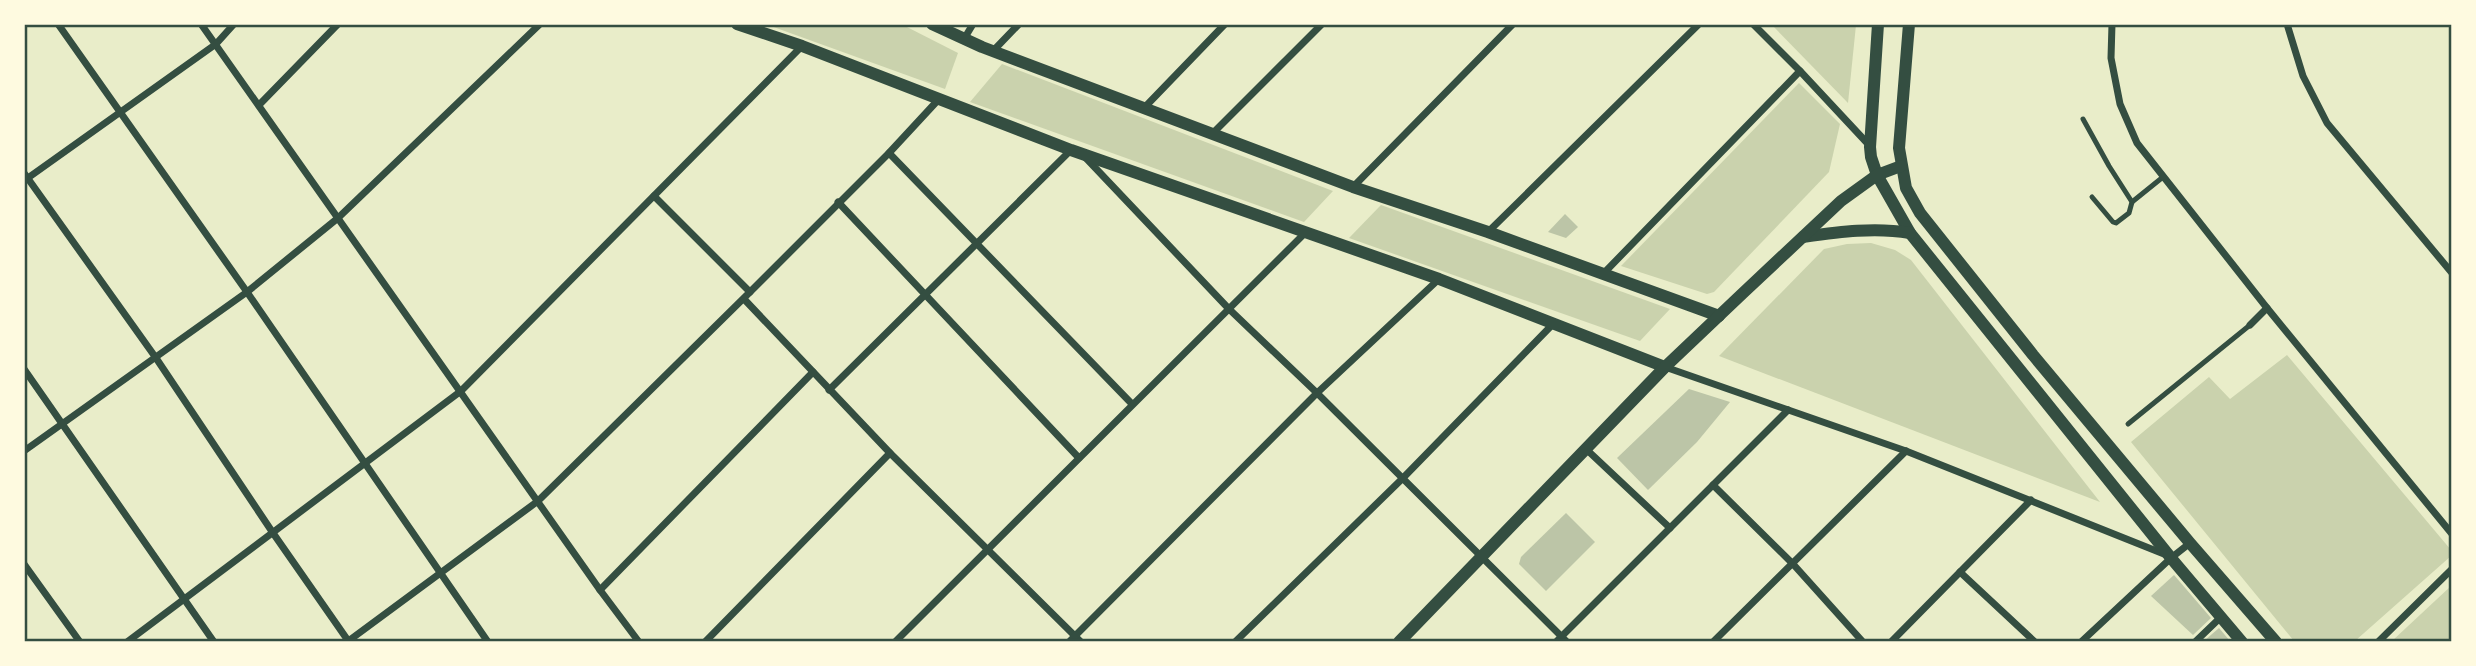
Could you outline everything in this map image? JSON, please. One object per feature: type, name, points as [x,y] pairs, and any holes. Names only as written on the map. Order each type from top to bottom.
[{"type":"street","points":[[58,24],[488,642]]},
{"type":"street","points":[[201,24],[639,642]]},
{"type":"street","points":[[234,24],[216,44],[26,177],[156,359],[348,641],[538,501],[744,299],[939,99]]},
{"type":"street","points":[[260,104],[338,24]]},
{"type":"street","points":[[24,451],[247,292],[338,218],[540,24]]},
{"type":"street","points":[[737,24],[802,46],[1076,151],[1439,279],[1665,367],[1906,451],[2171,558]]},
{"type":"street","points":[[932,24],[993,51],[1353,187],[1488,232],[1719,316]]},
{"type":"street","points":[[964,39],[972,24]]},
{"type":"street","points":[[993,51],[1019,24]]},
{"type":"street","points":[[1143,108],[1225,24]]},
{"type":"street","points":[[1213,133],[1322,24]]},
{"type":"street","points":[[1353,187],[1513,24]]},
{"type":"street","points":[[1488,232],[1699,24]]},
{"type":"street","points":[[1753,24],[1870,147]]},
{"type":"street","points":[[1878,24],[1870,147],[1877,175],[1910,233],[2171,558],[2242,642]]},
{"type":"street","points":[[1909,24],[1899,148],[1906,188],[1937,236],[2190,543],[2276,642]]},
{"type":"street","points":[[2112,24],[2111,58],[2120,104],[2137,143],[2267,308],[2452,534]]},
{"type":"street","points":[[2287,24],[2303,76],[2327,123],[2452,273]]},
{"type":"street","points":[[127,642],[461,391],[802,46]]},
{"type":"street","points":[[1604,274],[1800,71]]},
{"type":"street","points":[[829,390],[977,243],[1076,151]]},
{"type":"street","points":[[1076,151],[1229,309],[1483,556],[1562,640],[1788,410]]},
{"type":"street","points":[[889,153],[1132,404]]},
{"type":"street","points":[[1399,642],[1665,367],[1802,237],[1841,201],[1877,175],[1901,166]]},
{"type":"street","points":[[654,197],[750,292]]},
{"type":"street","points":[[838,202],[1079,458]]},
{"type":"street","points":[[1802,237],[1850,230],[1910,233]]},
{"type":"street","points":[[895,642],[1306,232]]},
{"type":"street","points":[[744,299],[890,453],[1075,640],[1317,393],[1439,279]]},
{"type":"street","points":[[2250,325],[2267,308]]},
{"type":"street","points":[[1236,642],[1403,478],[1553,324]]},
{"type":"street","points":[[24,369],[215,642]]},
{"type":"street","points":[[600,590],[813,372]]},
{"type":"street","points":[[1586,449],[1670,528]]},
{"type":"street","points":[[1713,642],[1906,451]]},
{"type":"street","points":[[705,642],[890,453]]},
{"type":"street","points":[[1713,485],[1793,564],[1863,642]]},
{"type":"street","points":[[1891,642],[2031,500]]},
{"type":"street","points":[[2081,642],[2190,543]]},
{"type":"street","points":[[24,564],[79,642]]},
{"type":"street","points":[[2378,642],[2452,569]]},
{"type":"street","points":[[1960,572],[2035,642]]},
{"type":"street","points":[[2195,642],[2221,617]]},
{"type":"lane","points":[[2083,119],[2132,202]]},
{"type":"lane","points":[[2092,197],[2108,218],[2116,223],[2129,213],[2132,202],[2163,177]]},
{"type":"lane","points":[[2128,424],[2250,325]]},
{"type":"green space","points":[[768,25],[903,25],[958,53],[945,89]]},
{"type":"green space","points":[[1772,25],[1856,25],[1848,103]]},
{"type":"green space","points":[[1002,64],[1333,191],[1304,222],[970,102]]},
{"type":"green space","points":[[1799,83],[1840,124],[1829,172],[1714,292],[1707,294],[1621,266]]},
{"type":"green space","points":[[1381,205],[1670,309],[1640,341],[1349,238]]},
{"type":"green space","points":[[1871,243],[1895,250],[1911,260],[2100,502],[1719,356],[1824,249]]},
{"type":"green space","points":[[2287,355],[2451,550],[2451,556],[2355,641],[2294,641],[2131,442],[2209,377],[2230,399]]},
{"type":"green space","points":[[2451,586],[2451,641],[2392,641]]},
{"type":"building","points":[[1565,214],[1578,227],[1566,238],[1548,232]]},
{"type":"building","points":[[1689,389],[1730,402],[1697,442],[1648,490],[1617,458]]},
{"type":"building","points":[[1566,513],[1595,542],[1546,591],[1519,564],[1521,557]]},
{"type":"building","points":[[2174,575],[2211,618],[2193,635],[2151,596]]},
{"type":"building","points":[[2219,628],[2230,641],[2204,641]]}]
